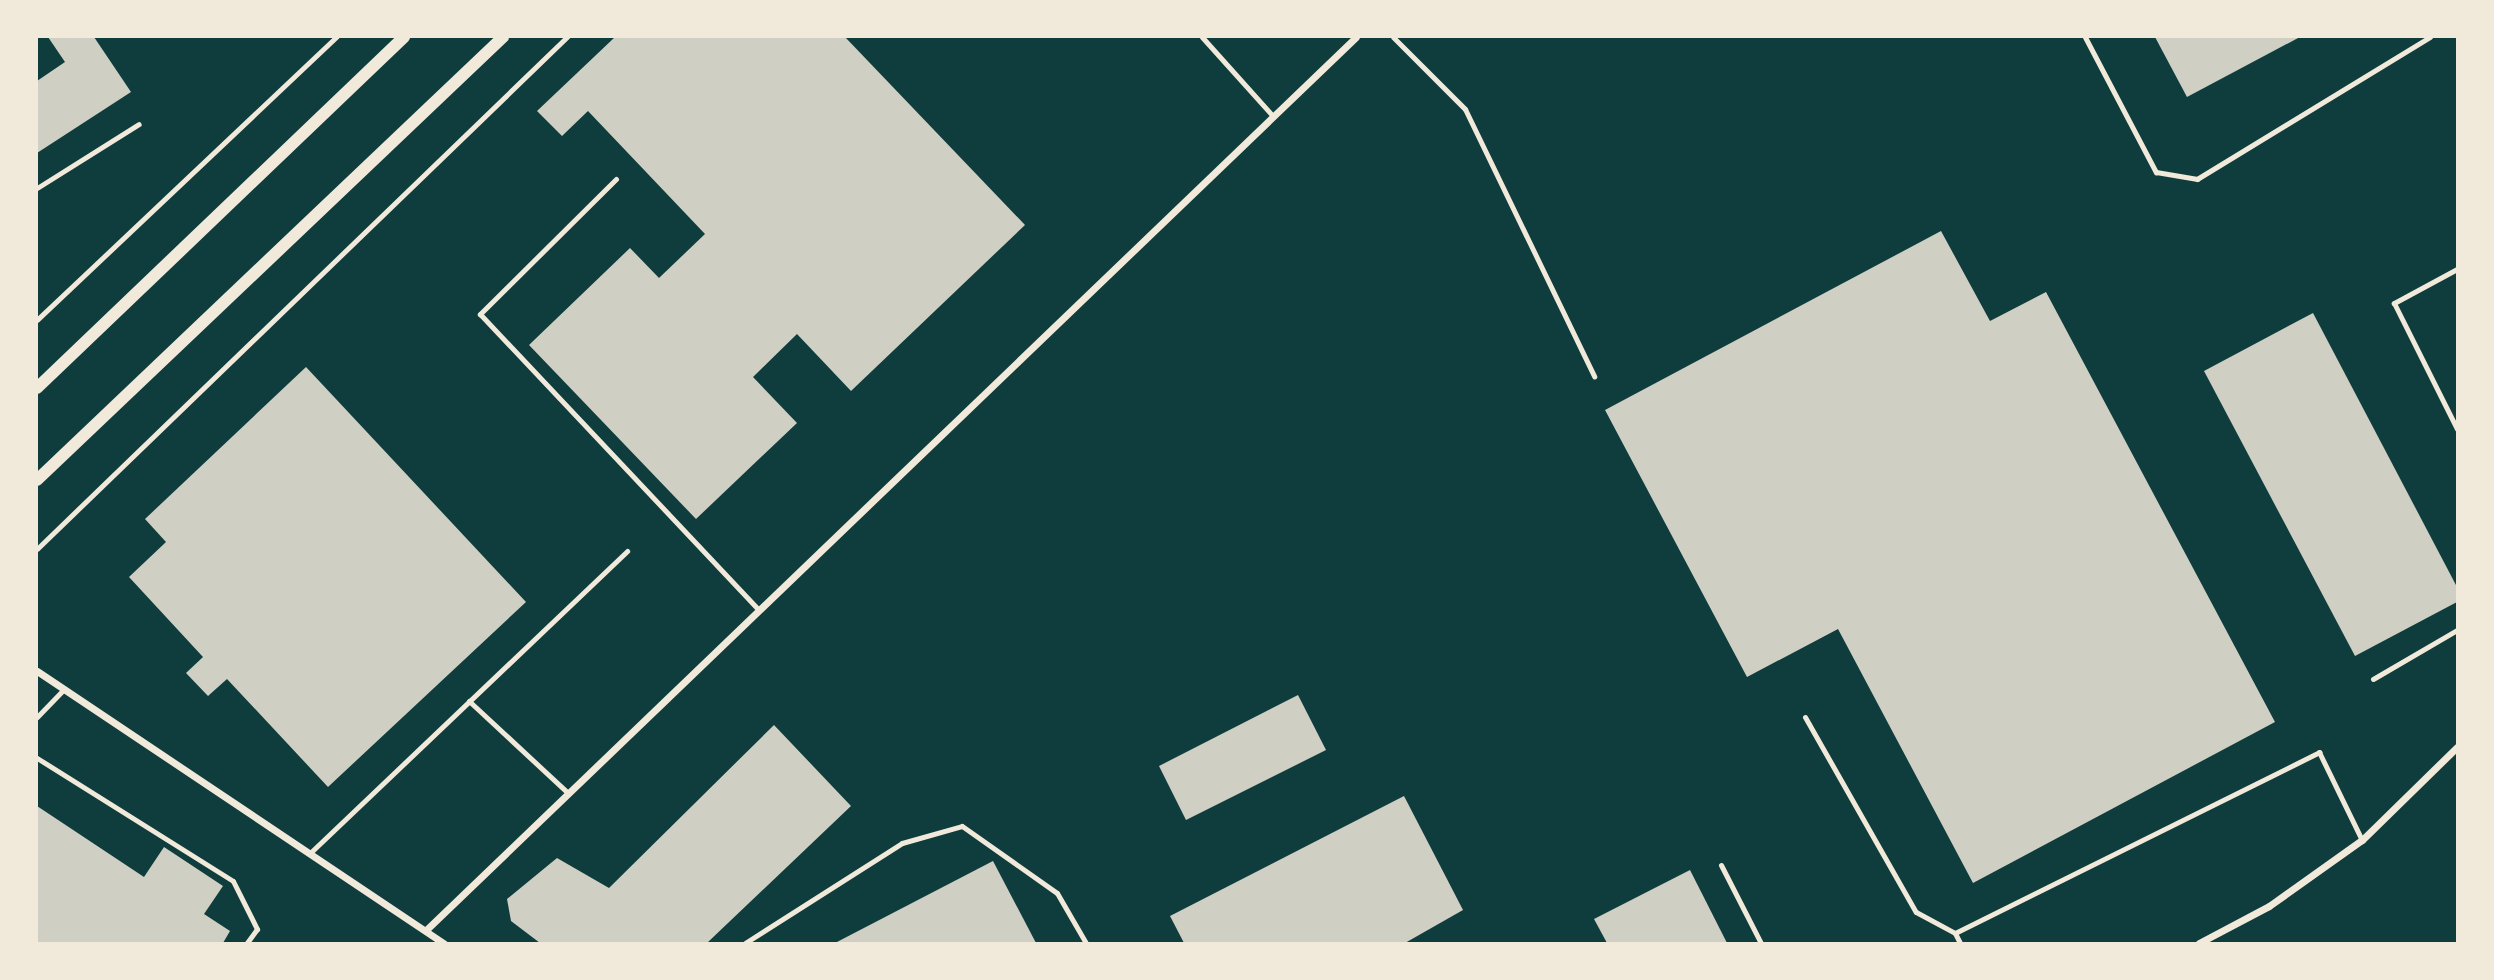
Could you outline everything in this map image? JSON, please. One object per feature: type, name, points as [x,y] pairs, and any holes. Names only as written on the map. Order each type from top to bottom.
[{"type":"street","points":[[37,388],[404,37]]},
{"type":"street","points":[[37,480],[503,37]]},
{"type":"street","points":[[426,930],[1356,37]]},
{"type":"street","points":[[37,671],[444,943]]},
{"type":"street","points":[[2199,943],[2269,906],[2362,841],[2457,747]]},
{"type":"lane","points":[[1202,37],[1273,116]]},
{"type":"lane","points":[[1393,37],[1465,109],[1594,376]]},
{"type":"lane","points":[[2085,37],[2156,172],[2197,179],[2430,37]]},
{"type":"lane","points":[[37,188],[139,124]]},
{"type":"lane","points":[[616,179],[480,314],[759,610]]},
{"type":"lane","points":[[2457,269],[2394,303],[2457,429]]},
{"type":"lane","points":[[310,853],[627,551]]},
{"type":"lane","points":[[2372,679],[2457,630]]},
{"type":"lane","points":[[37,717],[64,689]]},
{"type":"lane","points":[[469,701],[568,793]]},
{"type":"lane","points":[[1805,717],[1916,912],[1955,933],[1960,943]]},
{"type":"lane","points":[[1955,933],[2319,752],[2362,841]]},
{"type":"lane","points":[[37,758],[233,881],[257,929],[247,943]]},
{"type":"lane","points":[[745,943],[902,843],[962,826],[1057,893],[1086,943]]},
{"type":"lane","points":[[1721,865],[1761,943]]},
{"type":"path","points":[[37,320],[336,37]]},
{"type":"path","points":[[37,549],[567,37]]},
{"type":"building","points":[[48,37],[94,37],[131,92],[37,153],[37,81],[65,62]]},
{"type":"building","points":[[615,37],[845,37],[1025,225],[851,391],[797,334],[753,377],[797,423],[696,519],[529,345],[630,248],[659,278],[705,234],[588,111],[562,136],[537,111]]},
{"type":"building","points":[[2155,37],[2300,37],[2187,97]]},
{"type":"building","points":[[1941,231],[1990,321],[2046,292],[2275,722],[1973,883],[1838,629],[1747,677],[1605,410]]},
{"type":"building","points":[[2313,313],[2457,587],[2457,602],[2355,656],[2204,371]]},
{"type":"building","points":[[306,367],[526,602],[328,787],[227,679],[208,696],[186,673],[203,657],[129,577],[166,542],[145,519]]},
{"type":"building","points":[[1298,695],[1326,750],[1186,820],[1159,766]]},
{"type":"building","points":[[774,725],[851,806],[707,943],[540,943],[511,921],[507,899],[557,858],[609,888]]},
{"type":"building","points":[[1404,796],[1463,910],[1405,943],[1184,943],[1170,916]]},
{"type":"building","points":[[37,806],[144,877],[164,847],[223,886],[204,914],[230,931],[223,943],[37,943]]},
{"type":"building","points":[[993,861],[1036,943],[835,943]]},
{"type":"building","points":[[1690,870],[1727,943],[1607,943],[1594,919]]}]
